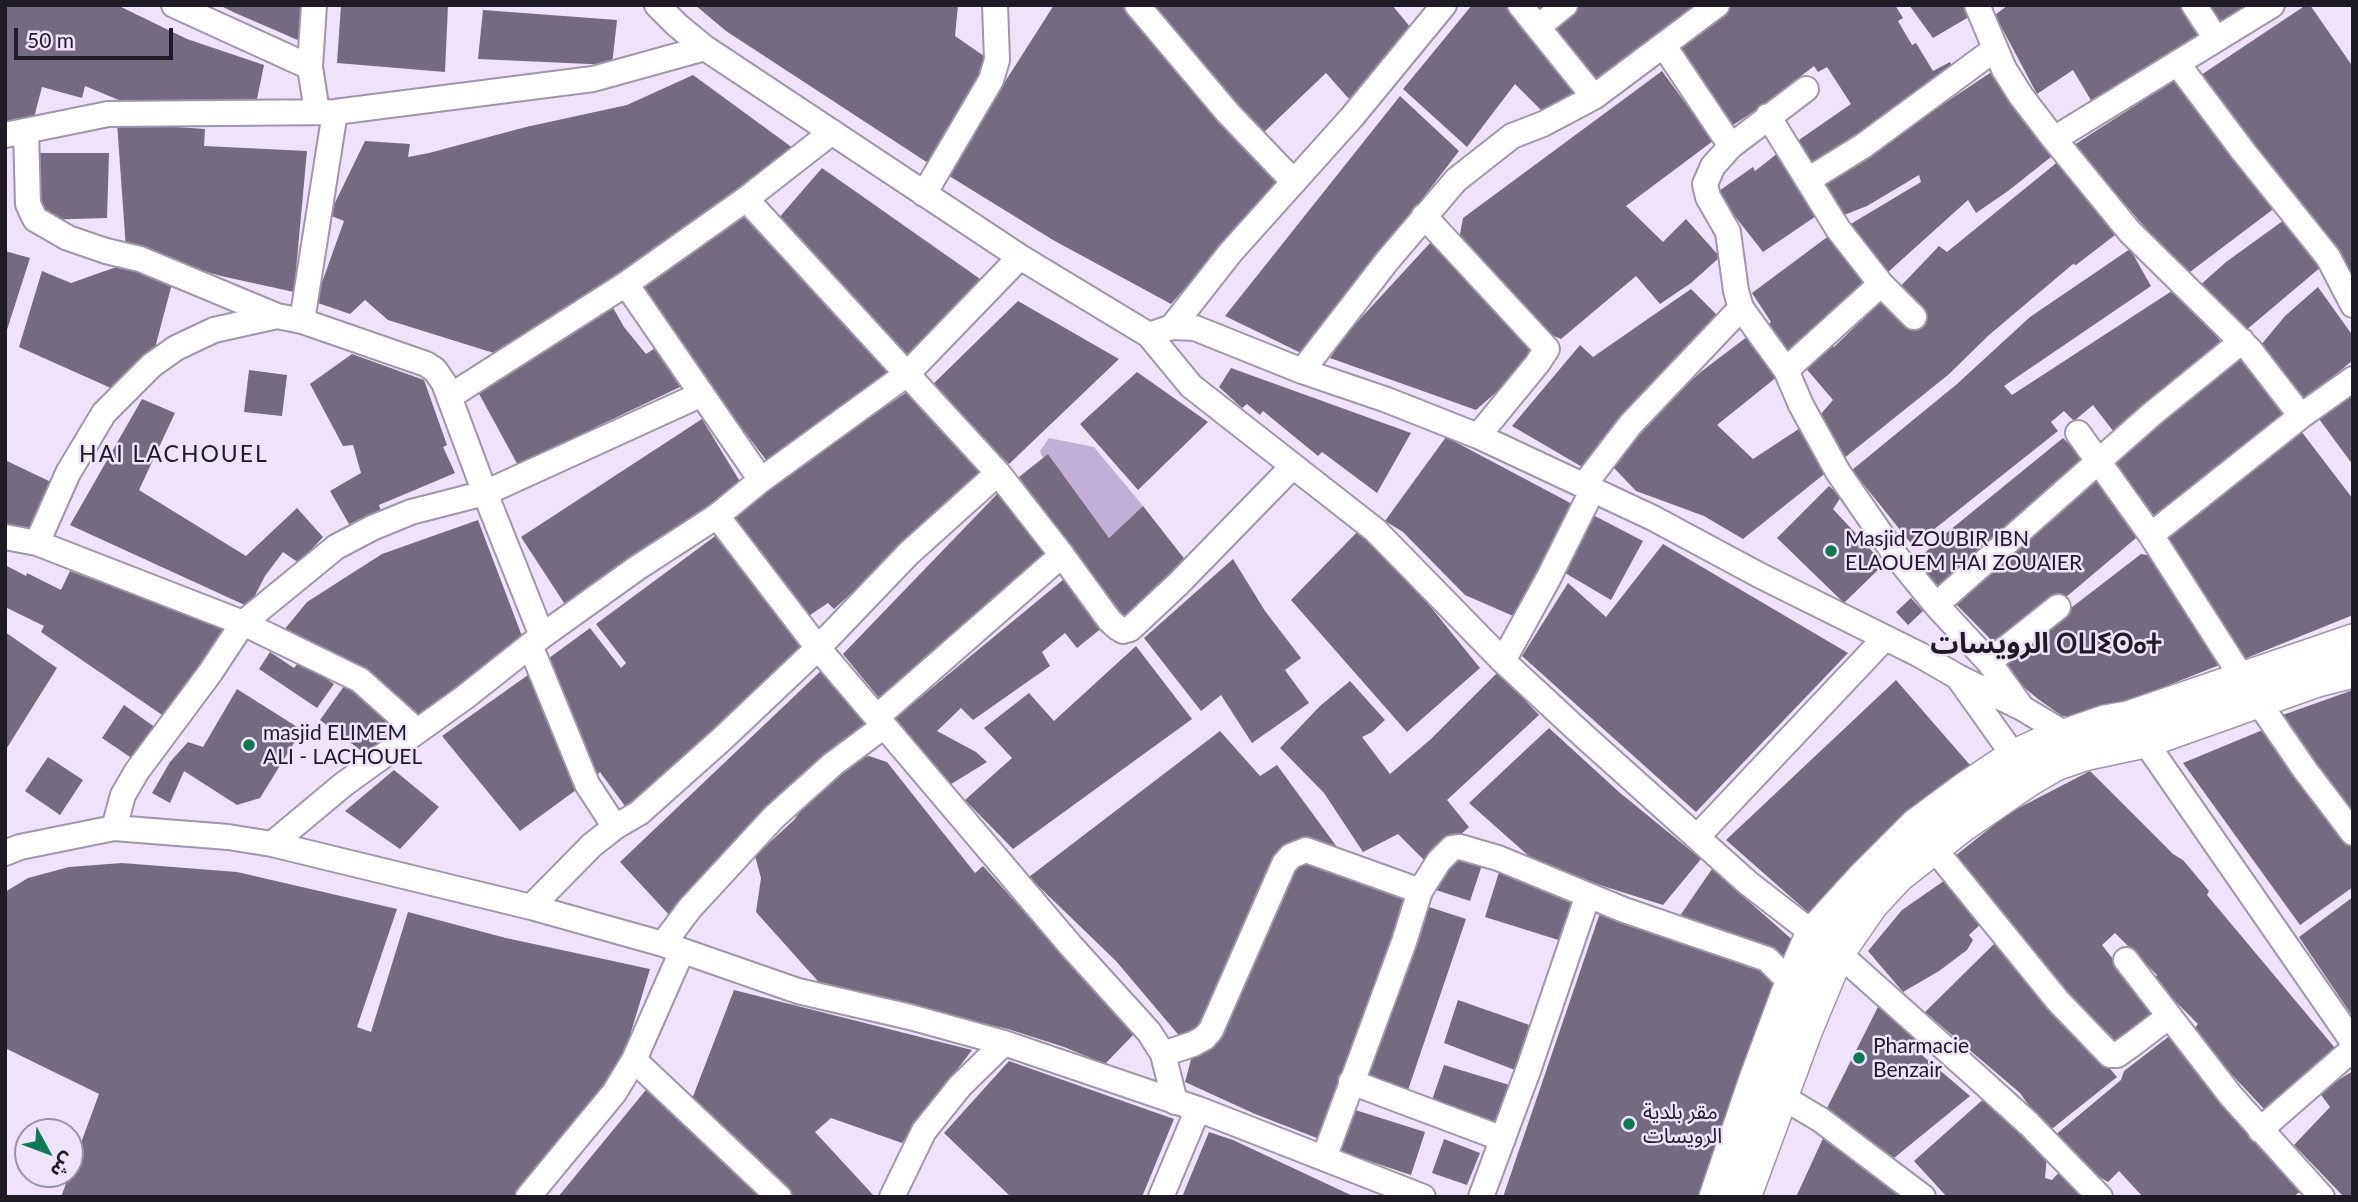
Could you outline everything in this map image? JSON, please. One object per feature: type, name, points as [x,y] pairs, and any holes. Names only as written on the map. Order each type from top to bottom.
[{"type":"main road","points":[[1717,1197],[1768,1089],[1805,1029],[1825,944],[1865,877],[1917,826],[1966,789],[2022,768],[2055,763],[2075,744],[2137,729],[2250,690],[2353,642]]},
{"type":"main road","points":[[2250,690],[2317,680],[2353,670]]},
{"type":"main road","points":[[1743,1197],[1798,970],[1898,875],[2022,768]]},
{"type":"street","points":[[174,5],[310,67]]},
{"type":"street","points":[[302,321],[326,112],[310,67],[314,5]]},
{"type":"street","points":[[657,5],[705,48],[1020,257],[1160,331],[1191,386],[1375,530],[1503,661],[1748,883],[1825,944],[2029,1124],[2100,1197]]},
{"type":"street","points":[[925,194],[991,80],[997,60],[995,5]]},
{"type":"street","points":[[1137,5],[1228,113],[1294,183]]},
{"type":"street","points":[[1160,331],[1294,183],[1444,5]]},
{"type":"street","points":[[1520,5],[1594,97]]},
{"type":"street","points":[[1538,27],[1565,5]]},
{"type":"street","points":[[1302,371],[1341,318],[1456,180],[1512,136],[1543,124],[1594,97],[1717,5]]},
{"type":"street","points":[[1977,5],[2004,69],[2054,139],[2130,232],[2242,341],[2301,416]]},
{"type":"street","points":[[2194,5],[2216,39]]},
{"type":"street","points":[[2054,139],[2272,5]]},
{"type":"street","points":[[1664,46],[1731,146]]},
{"type":"street","points":[[615,827],[587,784],[485,493],[444,383],[435,370],[426,364],[302,321],[277,316],[140,259],[68,238],[35,219],[28,204],[16,133],[108,114],[326,112],[593,79],[705,48]]},
{"type":"street","points":[[1808,180],[1863,146],[1995,48]]},
{"type":"street","points":[[2178,63],[2243,151],[2328,257],[2353,304]]},
{"type":"street","points":[[1806,89],[1731,146],[1713,166],[1705,184],[1708,197],[1728,232],[1736,291],[1741,307],[1786,370],[1801,405],[1838,472],[1896,556],[1936,605],[1989,662],[2022,708]]},
{"type":"street","points":[[1768,116],[1838,229],[1881,284],[1913,317]]},
{"type":"street","points":[[449,397],[626,284],[746,199],[832,132]]},
{"type":"street","points":[[746,199],[998,473],[1111,621],[1123,631],[1130,629],[1178,584],[1292,467]]},
{"type":"street","points":[[1424,216],[1547,349],[1538,364],[1478,436]]},
{"type":"street","points":[[272,844],[344,784],[465,697],[536,640],[637,568],[717,516],[761,480],[907,374],[1020,257]]},
{"type":"street","points":[[626,284],[761,480]]},
{"type":"street","points":[[1786,370],[1881,284]]},
{"type":"street","points":[[1503,661],[1548,579],[1589,487],[1630,425],[1741,307]]},
{"type":"street","points":[[37,543],[68,473],[104,413],[152,365],[176,348],[214,330],[277,316]]},
{"type":"street","points":[[1160,331],[1195,328],[1478,436],[1589,487],[1920,655],[2022,708],[2075,744]]},
{"type":"street","points":[[1936,605],[2152,414],[2242,341]]},
{"type":"street","points":[[2151,535],[2301,416],[2353,379]]},
{"type":"street","points":[[114,828],[123,795],[137,771],[243,622],[336,547],[372,527],[411,512],[485,493],[702,394]]},
{"type":"street","points":[[2078,433],[2151,535],[2250,690],[2305,770],[2353,833]]},
{"type":"street","points":[[531,907],[592,845],[639,813],[818,648],[909,553],[998,473]]},
{"type":"street","points":[[717,516],[818,648],[1071,946],[1149,1032],[1163,1054],[1186,1105],[1161,1197]]},
{"type":"street","points":[[5,537],[37,543],[243,622],[353,676],[416,731]]},
{"type":"street","points":[[528,1197],[614,1093],[634,1060],[672,947],[690,908],[774,817],[1062,555]]},
{"type":"street","points":[[1989,662],[2058,607]]},
{"type":"street","points":[[1697,837],[1885,638]]},
{"type":"street","points":[[1958,677],[2022,768]]},
{"type":"street","points":[[2137,729],[2353,1042]]},
{"type":"street","points":[[5,853],[20,847],[114,828],[228,837],[272,844],[531,907],[672,947],[798,991],[910,1017],[1004,1044],[1186,1105],[1423,1197]]},
{"type":"street","points":[[1932,846],[2058,1001],[2110,1055],[2117,1055],[2168,1017]]},
{"type":"street","points":[[1324,1158],[1404,942],[1420,891],[1451,848],[1460,847],[1498,858],[1624,910],[1767,959],[1783,974],[1798,970]]},
{"type":"street","points":[[1163,1054],[1193,1044],[1204,1038],[1210,1030],[1284,864],[1291,856],[1306,850],[1420,891]]},
{"type":"street","points":[[1481,1197],[1588,895]]},
{"type":"street","points":[[2126,960],[2168,1017],[2260,1130],[2322,1197]]},
{"type":"street","points":[[892,1197],[924,1131],[960,1086],[1004,1044]]},
{"type":"street","points":[[2260,1130],[2353,1049]]},
{"type":"street","points":[[634,1060],[779,1197]]},
{"type":"street","points":[[1350,1082],[1503,1139]]},
{"type":"street","points":[[1768,1089],[1821,1120],[1923,1197]]},
{"type":"shaded area","points":[[1049,438],[1094,447],[1143,506],[1109,538],[1048,454],[1043,458],[1040,451]]},
{"type":"building","points":[[5,5],[117,5],[187,39],[264,65],[256,104],[126,103],[85,86],[82,98],[42,87],[32,125],[5,122]]},
{"type":"building","points":[[219,5],[305,5],[300,41],[233,12]]},
{"type":"building","points":[[341,5],[448,5],[445,72],[337,63]]},
{"type":"building","points":[[695,5],[958,5],[955,36],[984,56],[981,78],[928,163],[726,31]]},
{"type":"building","points":[[1054,5],[1130,5],[1278,182],[1171,304],[1053,240],[946,174]]},
{"type":"building","points":[[1153,5],[1392,5],[1411,28],[1350,100],[1326,73],[1261,135]]},
{"type":"building","points":[[1472,5],[1513,5],[1583,91],[1550,119],[1515,84],[1467,147],[1403,89]]},
{"type":"building","points":[[1580,5],[1706,5],[1594,83],[1549,28]]},
{"type":"building","points":[[1731,5],[1895,5],[1903,18],[1898,21],[1912,45],[1916,43],[1933,71],[1950,62],[1956,74],[1816,173],[1796,142],[1851,104],[1827,67],[1818,72],[1814,66],[1733,125],[1676,48]]},
{"type":"building","points":[[1909,5],[1970,5],[1974,14],[1933,38]]},
{"type":"building","points":[[2008,5],[2187,5],[2208,34],[2092,102],[2073,70],[2037,94],[1995,15]]},
{"type":"building","points":[[2206,5],[2248,5],[2221,25]]},
{"type":"building","points":[[2306,5],[2310,5],[2353,67],[2353,281],[2198,77]]},
{"type":"building","points":[[483,10],[617,20],[612,65],[478,59]]},
{"type":"building","points":[[1662,71],[1713,141],[1626,206],[1663,242],[1686,219],[1720,257],[1691,283],[1660,304],[1636,276],[1561,339],[1549,334],[1458,245],[1463,218]]},
{"type":"building","points":[[1993,71],[2056,153],[1976,213],[1968,200],[1887,273],[1849,225],[1921,182],[1919,175],[1867,206],[1844,215],[1823,184]]},
{"type":"building","points":[[693,75],[797,151],[539,336],[532,329],[497,354],[388,320],[365,300],[350,314],[315,302],[344,221],[329,215],[365,141],[410,144],[408,157],[429,153],[526,127],[627,105]]},
{"type":"building","points":[[2178,78],[2280,204],[2186,275],[2074,145]]},
{"type":"building","points":[[1400,96],[1459,151],[1303,354],[1225,316]]},
{"type":"building","points":[[117,123],[205,129],[204,146],[307,151],[294,292],[221,276],[126,249]]},
{"type":"building","points":[[39,153],[109,153],[107,218],[41,220]]},
{"type":"building","points":[[1778,153],[1822,212],[1763,252],[1719,196],[1719,191],[1753,167],[1755,171]]},
{"type":"building","points":[[2060,160],[2115,235],[2076,265],[2073,264],[1989,335],[1948,375],[1743,539],[1704,516],[1636,491],[1614,468],[1656,411],[1752,333],[1783,372],[1717,425],[1753,459],[1820,415],[1833,400],[1804,366],[1828,343],[1834,347],[1888,295],[1920,329],[1926,322],[1897,290],[1939,246],[1947,252]]},
{"type":"building","points":[[822,168],[983,281],[914,364],[777,220]]},
{"type":"building","points":[[748,208],[889,374],[770,465],[636,290]]},
{"type":"building","points":[[2291,215],[2328,261],[2245,331],[2198,287],[2226,262]]},
{"type":"building","points":[[1834,232],[1873,283],[1789,355],[1768,325],[1771,322],[1752,293]]},
{"type":"building","points":[[1431,242],[1542,352],[1476,410],[1330,358],[1348,332]]},
{"type":"building","points":[[2130,249],[2151,286],[2004,386],[2012,395],[2181,285],[2225,348],[2117,436],[2093,405],[2074,421],[2064,411],[2051,422],[2058,431],[1913,546],[1852,470],[1957,384],[2030,317]]},
{"type":"building","points":[[5,251],[30,258],[6,333],[5,333]]},
{"type":"building","points":[[122,265],[174,276],[155,348],[122,393],[19,347],[42,271],[71,283]]},
{"type":"building","points":[[2318,287],[2353,336],[2353,360],[2305,400],[2261,345],[2285,316]]},
{"type":"building","points":[[1691,289],[1721,319],[1589,471],[1512,426],[1580,345],[1593,357]]},
{"type":"building","points":[[608,299],[624,327],[646,354],[660,345],[680,387],[598,426],[520,469],[477,390]]},
{"type":"building","points":[[1018,301],[1119,359],[1009,464],[929,388]]},
{"type":"building","points":[[2246,350],[2290,413],[2159,522],[2108,460]]},
{"type":"building","points":[[352,354],[424,380],[447,445],[443,447],[455,473],[379,505],[381,511],[349,524],[330,491],[361,473],[353,445],[343,446],[310,384]]},
{"type":"building","points":[[1231,368],[1411,433],[1377,493],[1322,452],[1318,456],[1263,411],[1260,415],[1247,404],[1242,408],[1219,387]]},
{"type":"building","points":[[249,370],[287,375],[282,416],[244,412]]},
{"type":"building","points":[[1137,372],[1208,422],[1138,490],[1080,424]]},
{"type":"building","points":[[913,388],[987,471],[834,609],[828,603],[810,615],[727,514]]},
{"type":"building","points":[[2353,395],[2353,465],[2319,419]]},
{"type":"building","points":[[142,399],[175,413],[139,490],[246,556],[297,508],[323,537],[299,563],[283,552],[265,576],[249,607],[70,525]]},
{"type":"building","points":[[702,419],[744,488],[568,609],[521,537]]},
{"type":"building","points":[[2301,431],[2353,499],[2353,615],[2244,659],[2169,538]]},
{"type":"building","points":[[1446,437],[1576,506],[1520,619],[1465,595],[1403,532],[1385,521]]},
{"type":"building","points":[[2063,438],[2087,462],[1938,595],[1914,564],[1939,539]]},
{"type":"building","points":[[1048,454],[1109,538],[1143,506],[1190,566],[1128,622],[1019,477]]},
{"type":"building","points":[[5,460],[53,483],[28,532],[5,523]]},
{"type":"building","points":[[2090,478],[2104,485],[2142,533],[2002,651],[1952,600]]},
{"type":"building","name":"Masjid ZOUBIR IBN ELAOUEM HAI ZOUAIER","points":[[1829,486],[1841,497],[1833,509],[1884,564],[1844,603],[1777,538]]},
{"type":"building","points":[[1000,491],[1049,559],[897,698],[879,698],[843,654]]},
{"type":"building","points":[[1589,513],[1643,541],[1611,600],[1560,570]]},
{"type":"building","points":[[478,520],[525,644],[417,722],[284,630],[307,602],[382,554]]},
{"type":"building","points":[[1360,529],[1396,564],[1480,668],[1407,732],[1291,600]]},
{"type":"building","points":[[722,531],[809,650],[633,817],[600,772],[594,778],[545,661],[590,628],[621,668],[626,663],[596,624]]},
{"type":"building","points":[[1663,544],[1848,653],[1696,812],[1522,656],[1568,583],[1606,617]]},
{"type":"building","points":[[2141,554],[2158,557],[2222,664],[2088,717],[2062,716],[1997,665]]},
{"type":"building","points":[[1233,559],[1265,611],[1301,658],[1285,670],[1309,703],[1252,743],[1221,695],[1201,711],[1144,638]]},
{"type":"building","points":[[5,565],[61,590],[70,571],[228,629],[168,719],[41,632],[44,626],[5,607]]},
{"type":"building","points":[[1064,579],[1103,627],[1077,648],[1065,633],[1042,652],[1050,666],[973,720],[961,708],[937,731],[976,752],[987,762],[948,786],[893,720]]},
{"type":"building","points":[[1911,598],[1923,611],[1908,625],[1896,612]]},
{"type":"building","points":[[5,632],[57,668],[5,751]]},
{"type":"building","points":[[1136,646],[1192,719],[1013,849],[965,800],[1012,758],[984,728],[1029,693],[1054,721]]},
{"type":"building","points":[[270,652],[294,668],[300,661],[334,684],[317,708],[259,669]]},
{"type":"building","points":[[824,668],[872,724],[672,918],[620,862]]},
{"type":"building","points":[[535,670],[580,787],[520,831],[442,736]]},
{"type":"building","points":[[1498,672],[1539,715],[1447,800],[1469,827],[1428,864],[1398,834],[1363,852],[1324,793],[1280,748],[1320,706],[1350,681],[1385,720],[1362,737],[1390,774],[1431,739]]},
{"type":"building","points":[[1896,680],[1970,765],[1810,914],[1726,840]]},
{"type":"building","points":[[347,682],[406,726],[367,755],[320,720]]},
{"type":"building","name":"masjid ELIMEM ALI - LACHOUEL","points":[[237,689],[302,730],[260,798],[237,805],[184,771],[170,803],[152,793],[170,762],[188,742],[203,747]]},
{"type":"building","points":[[2353,690],[2353,818],[2280,716]]},
{"type":"building","points":[[124,705],[156,728],[136,761],[102,738]]},
{"type":"building","points":[[1549,728],[1619,792],[1701,859],[1663,905],[1540,866],[1469,803]]},
{"type":"building","points":[[2265,729],[2353,838],[2353,887],[2300,925],[2183,763]]},
{"type":"building","points":[[1220,731],[1260,776],[1277,765],[1345,858],[1414,898],[1327,1142],[1255,1114],[1185,1082],[1193,1052],[1116,961],[1029,877]]},
{"type":"building","points":[[869,756],[887,762],[975,873],[983,866],[1134,1034],[1105,1064],[1008,1029],[824,988],[756,912],[761,878],[755,856],[794,820],[810,798],[854,759]]},
{"type":"building","points":[[48,757],[83,780],[60,815],[25,791]]},
{"type":"building","points":[[394,770],[439,807],[400,849],[345,811]]},
{"type":"building","points":[[2090,771],[2173,854],[2183,860],[2209,891],[2207,895],[2340,1054],[2265,1110],[2192,1032],[2198,1024],[2154,980],[2157,975],[2115,933],[2102,945],[2158,1017],[2114,1051],[1955,856],[2009,813]]},
{"type":"building","points":[[1459,858],[1482,865],[1470,901],[1436,890],[1445,866]]},
{"type":"building","points":[[122,863],[237,872],[397,909],[357,1027],[371,1032],[408,912],[506,938],[650,969],[615,1085],[520,1197],[61,1197],[64,1188],[84,1188],[84,1135],[99,1094],[5,1048],[5,892],[28,878],[69,867]]},
{"type":"building","points":[[1500,869],[1582,899],[1568,943],[1485,917]]},
{"type":"building","points":[[1712,869],[1796,943],[1780,961],[1675,923]]},
{"type":"building","points":[[1948,878],[1984,921],[1969,935],[1973,940],[1967,950],[1939,971],[1903,992],[1868,951],[1902,910]]},
{"type":"building","points":[[2353,897],[2353,1017],[2299,937]]},
{"type":"building","points":[[1426,906],[1466,919],[1407,1093],[1366,1082]]},
{"type":"building","name":"مقر بلدية الرويسات","points":[[1601,910],[1782,974],[1703,1197],[1503,1197]]},
{"type":"building","points":[[1999,939],[2117,1077],[2048,1132],[2020,1093],[1925,1012]]},
{"type":"building","points":[[734,990],[972,1050],[902,1143],[831,1118],[815,1132],[875,1197],[794,1197],[740,1141],[692,1099]]},
{"type":"building","points":[[1458,1000],[1538,1028],[1523,1073],[1444,1043]]},
{"type":"building","points":[[1881,1001],[1925,1046],[1923,1056],[1970,1096],[1894,1158],[1827,1108]]},
{"type":"building","points":[[2172,1034],[2302,1190],[2293,1197],[2143,1197],[2119,1171],[2108,1182],[2090,1171],[2054,1136],[2121,1080],[2124,1071]]},
{"type":"building","points":[[1009,1061],[1174,1119],[1142,1197],[1011,1197],[944,1133]]},
{"type":"building","points":[[1444,1065],[1516,1087],[1504,1127],[1431,1103]]},
{"type":"building","points":[[2353,1071],[2353,1197],[2344,1197],[2294,1145],[2330,1107],[2319,1092]]},
{"type":"building","points":[[650,1085],[771,1197],[558,1197]]},
{"type":"building","points":[[1988,1095],[2047,1155],[2045,1178],[2052,1180],[2062,1169],[2088,1197],[1947,1197],[1914,1161]]},
{"type":"building","points":[[1352,1109],[1425,1132],[1411,1175],[1339,1151]]},
{"type":"building","points":[[1209,1132],[1233,1140],[1355,1197],[1182,1197]]},
{"type":"building","points":[[1825,1134],[1907,1197],[1796,1197]]},
{"type":"building","points":[[1444,1139],[1480,1153],[1467,1185],[1432,1173]]},
{"type":"place","name":"Masjid ZOUBIR IBN ELAOUEM HAI ZOUAIER","points":[[1831,551]]},
{"type":"place","name":"masjid ELIMEM ALI - LACHOUEL","points":[[249,745]]},
{"type":"place","name":"Pharmacie Benzair","points":[[1859,1058]]},
{"type":"place","name":"مقر بلدية الرويسات","points":[[1629,1124]]},
{"type":"district","name":"HAI LACHOUEL","points":[[174,455]]},
{"type":"district","name":"الرويسات ⵔⵡⵉⵙⴰⵜ","points":[[2046,644]]}]
